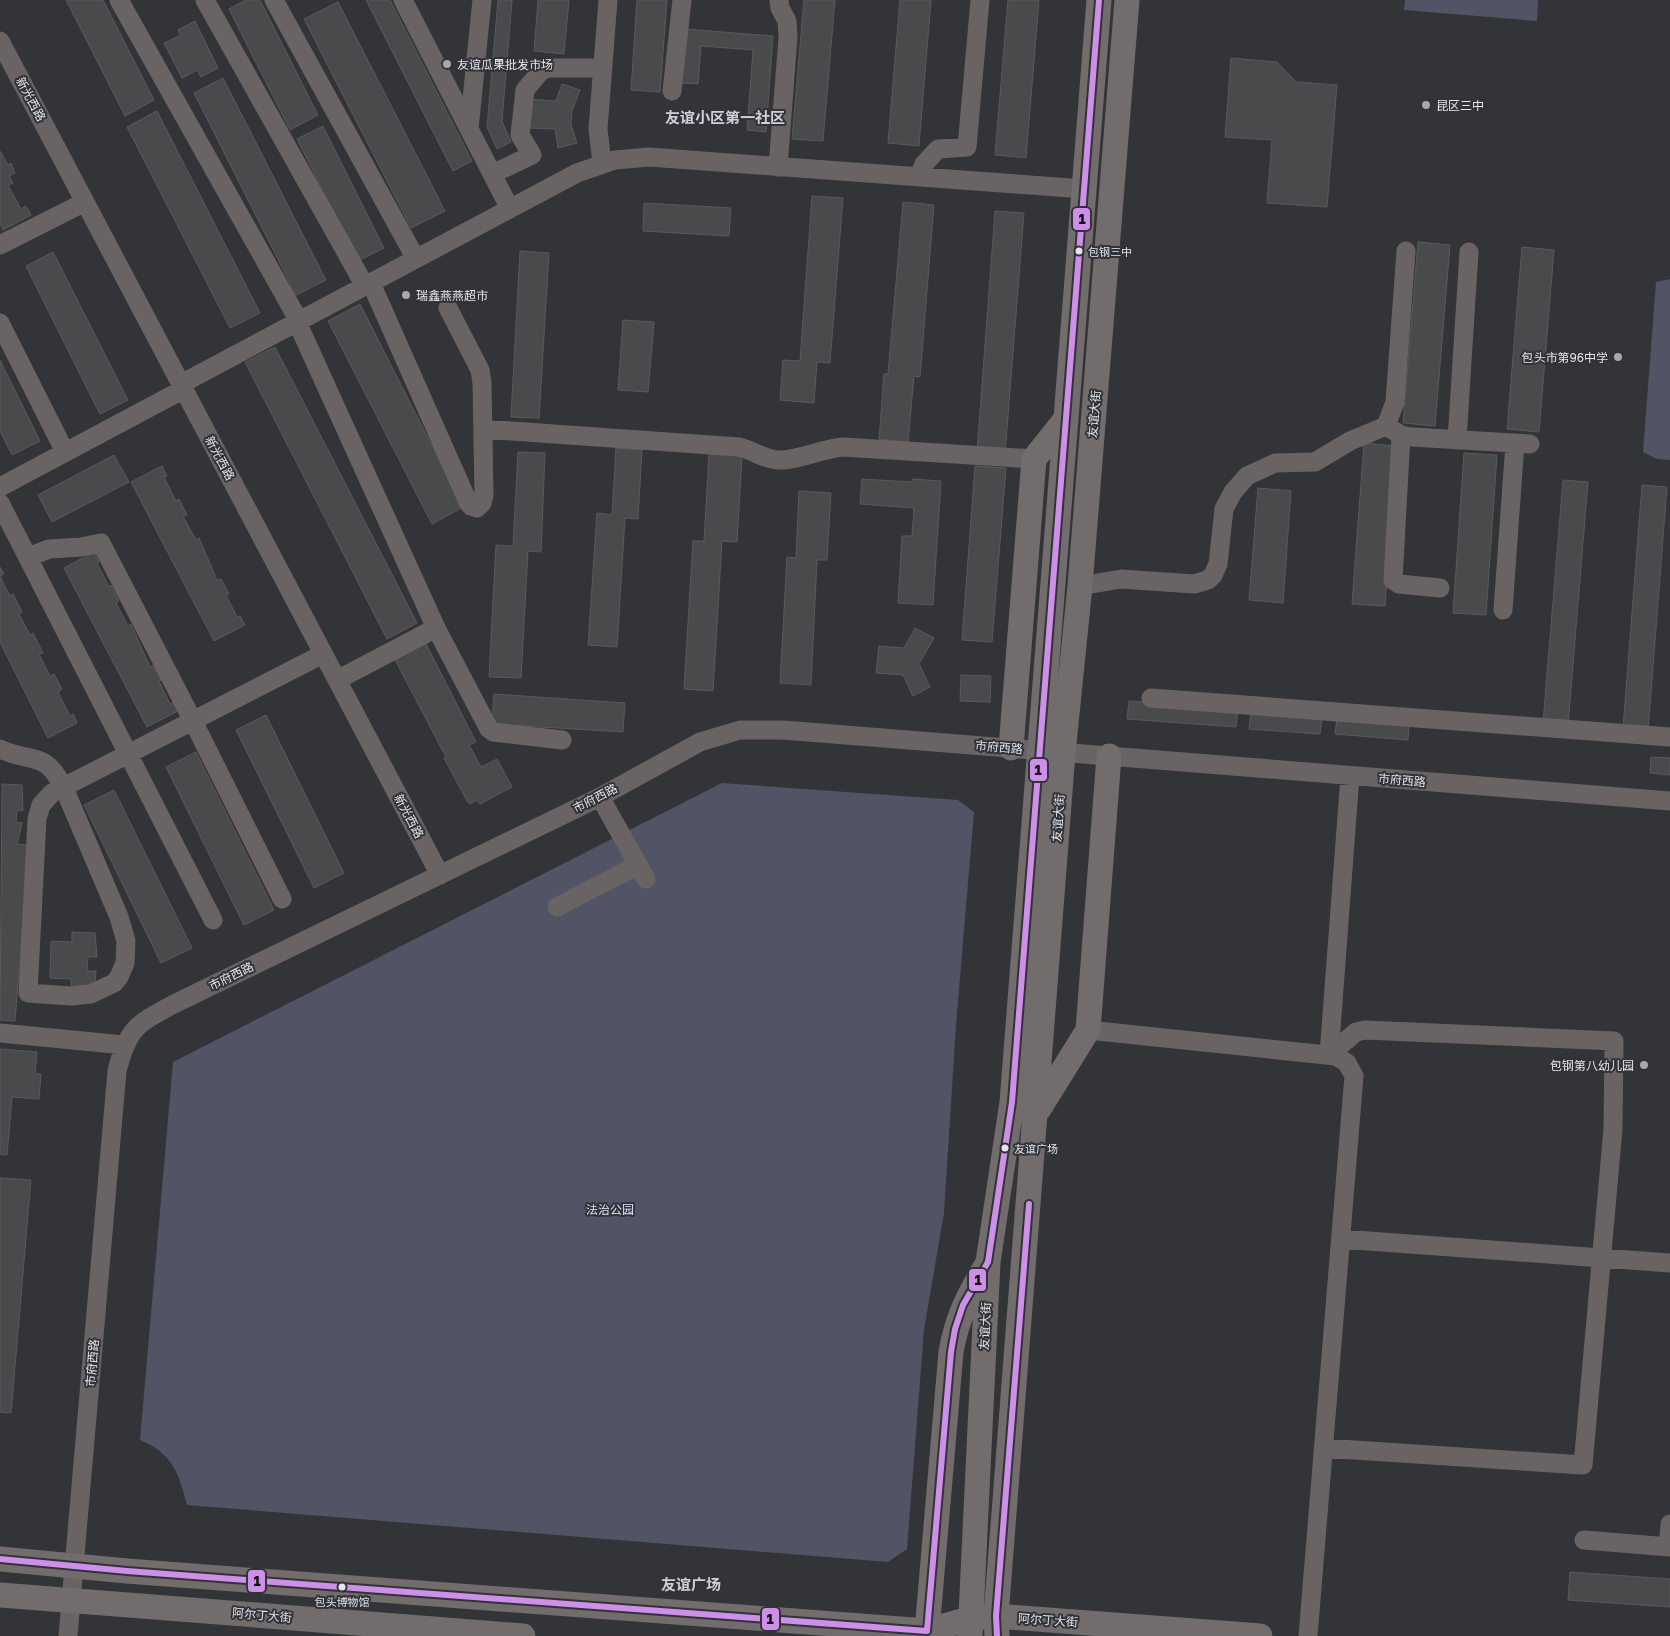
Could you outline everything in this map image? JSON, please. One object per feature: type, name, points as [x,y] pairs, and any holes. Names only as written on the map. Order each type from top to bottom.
[{"type":"main road","name":"友谊大街","points":[[997,1626],[1036,1113],[1065,420],[1099,0]]},
{"type":"main road","name":"友谊大街","points":[[971,1627],[988,1262],[1012,1102],[1051,752],[1080,586],[1126,0]]},
{"type":"main road","points":[[1011,748],[1034,459],[1065,420]]},
{"type":"main road","points":[[1036,1113],[1088,1030],[1108,756]]},
{"type":"main road","points":[[927,1631],[954,1336],[963,1305],[988,1262]]},
{"type":"main road","name":"阿尔丁大街","points":[[0,1559],[927,1631],[997,1626],[1260,1636]]},
{"type":"main road","name":"阿尔丁大街","points":[[0,1594],[523,1636]]},
{"type":"street","points":[[119,0],[298,322],[436,628],[489,729],[493,732],[562,740]]},
{"type":"street","points":[[205,0],[368,285],[468,502],[474,508],[482,503],[484,495],[480,370],[448,308]]},
{"type":"street","points":[[274,0],[416,259]]},
{"type":"street","points":[[403,0],[510,209]]},
{"type":"street","points":[[469,129],[482,0]]},
{"type":"street","points":[[602,163],[598,136],[608,0]]},
{"type":"street","points":[[672,91],[682,0]]},
{"type":"street","points":[[778,167],[788,37],[787,21],[780,8],[779,0]]},
{"type":"street","points":[[919,177],[924,164],[938,149],[967,147],[980,0]]},
{"type":"street","name":"新光西路","points":[[0,41],[440,875]]},
{"type":"street","points":[[492,174],[532,155],[522,140],[520,130],[525,90],[541,71],[548,68],[603,68]]},
{"type":"street","points":[[0,487],[298,322],[577,173],[602,163],[649,157],[1084,190]]},
{"type":"street","points":[[0,246],[85,202]]},
{"type":"street","points":[[1406,251],[1395,402],[1393,580],[1399,584],[1440,588]]},
{"type":"street","points":[[1457,440],[1469,252]]},
{"type":"street","points":[[0,323],[65,452]]},
{"type":"street","points":[[483,429],[739,447],[766,458],[779,460],[798,458],[826,448],[843,447],[1034,459]]},
{"type":"street","points":[[1080,586],[1122,579],[1194,584],[1208,580],[1213,575],[1218,564],[1224,509],[1233,492],[1247,476],[1275,463],[1315,462],[1350,441],[1394,430],[1457,440],[1523,444],[1503,610]]},
{"type":"street","points":[[0,503],[214,920]]},
{"type":"street","points":[[28,557],[49,549],[81,547],[101,542],[194,721],[282,899]]},
{"type":"street","points":[[337,680],[436,628]]},
{"type":"street","points":[[5,754],[44,762],[56,772],[64,788],[119,917],[126,941],[125,963],[120,977],[114,983],[91,994],[71,996],[28,993],[37,819],[45,799],[64,788],[323,654]]},
{"type":"street","points":[[1151,698],[1670,737]]},
{"type":"street","name":"市府西路","points":[[68,1636],[117,1071],[124,1045],[140,1023],[172,1004],[600,797],[683,750],[713,737],[740,730],[783,730],[1670,801]]},
{"type":"street","points":[[1329,1055],[1350,776]]},
{"type":"street","points":[[557,907],[642,872],[600,797]]},
{"type":"street","points":[[1088,1030],[1329,1055],[1340,1058],[1347,1063],[1354,1076],[1308,1636]]},
{"type":"street","points":[[1324,1448],[1583,1464],[1613,1129],[1614,1040],[1365,1030],[1356,1032],[1329,1055]]},
{"type":"street","points":[[0,1033],[124,1045]]},
{"type":"street","points":[[1341,1239],[1670,1264]]},
{"type":"street","points":[[1584,1540],[1669,1547],[1670,1524]]},
{"type":"green space","points":[[1405,0],[1538,0],[1537,21],[1404,10]]},
{"type":"green space","points":[[1670,279],[1670,460],[1657,459],[1643,452],[1656,282]]},
{"type":"green space","name":"法治公园","points":[[722,783],[958,800],[974,812],[956,1025],[944,1213],[924,1330],[907,1549],[888,1562],[187,1505],[181,1483],[167,1458],[151,1445],[140,1440],[173,1062]]},
{"type":"building","points":[[66,0],[103,0],[154,100],[125,116]]},
{"type":"building","points":[[246,0],[260,0],[318,115],[290,130],[229,9]]},
{"type":"building","points":[[366,0],[390,0],[472,161],[453,171]]},
{"type":"building","points":[[498,0],[512,0],[502,121],[511,142],[497,149],[487,127]]},
{"type":"building","points":[[538,0],[569,0],[564,54],[534,51]]},
{"type":"building","points":[[637,0],[667,0],[660,92],[631,90]]},
{"type":"building","points":[[804,0],[835,0],[823,141],[792,139]]},
{"type":"building","points":[[900,0],[931,0],[919,146],[888,143]]},
{"type":"building","points":[[1008,0],[1039,0],[1026,158],[995,155]]},
{"type":"building","points":[[338,2],[445,211],[411,228],[304,19]]},
{"type":"building","points":[[195,21],[218,68],[201,77],[197,70],[182,78],[164,43],[181,35],[178,30]]},
{"type":"building","points":[[685,29],[773,36],[766,132],[747,130],[753,50],[701,46],[698,84],[681,83]]},
{"type":"building","points":[[1231,58],[1277,62],[1296,82],[1337,85],[1327,207],[1267,203],[1272,140],[1225,137]]},
{"type":"building","points":[[223,78],[326,280],[296,295],[194,93]]},
{"type":"building","points":[[562,84],[580,90],[572,111],[571,124],[577,143],[558,148],[555,129],[529,128],[530,99],[556,101]]},
{"type":"building","points":[[157,111],[260,313],[230,328],[127,127]]},
{"type":"building","points":[[323,126],[384,248],[358,261],[297,139]]},
{"type":"building","points":[[0,151],[8,165],[11,163],[15,173],[9,176],[13,183],[8,185],[21,209],[26,206],[31,215],[3,230],[0,223]]},
{"type":"building","points":[[812,196],[843,198],[830,363],[817,362],[814,403],[780,400],[783,360],[800,361]]},
{"type":"building","points":[[903,202],[934,205],[920,377],[914,376],[908,442],[879,439],[884,374],[888,374]]},
{"type":"building","points":[[644,203],[731,208],[729,236],[643,231]]},
{"type":"building","points":[[995,211],[1024,213],[1005,454],[977,452]]},
{"type":"building","points":[[1418,242],[1450,245],[1435,426],[1403,423]]},
{"type":"building","points":[[1522,247],[1554,250],[1539,432],[1507,429]]},
{"type":"building","points":[[520,251],[549,253],[539,418],[511,417]]},
{"type":"building","points":[[53,252],[128,400],[100,414],[26,266]]},
{"type":"building","points":[[360,304],[463,507],[432,524],[328,321]]},
{"type":"building","points":[[623,320],[654,322],[648,392],[618,390]]},
{"type":"building","points":[[275,347],[417,623],[387,639],[245,362]]},
{"type":"building","points":[[0,360],[40,441],[12,455],[0,431]]},
{"type":"building","points":[[1364,443],[1396,446],[1385,606],[1352,604]]},
{"type":"building","points":[[616,448],[642,450],[638,519],[625,518],[617,647],[588,645],[597,513],[612,515]]},
{"type":"building","points":[[518,452],[545,453],[541,552],[528,551],[521,678],[489,677],[496,545],[513,546]]},
{"type":"building","points":[[1464,453],[1497,455],[1486,615],[1453,613]]},
{"type":"building","points":[[709,454],[742,456],[737,542],[722,541],[713,691],[684,689],[693,541],[704,541]]},
{"type":"building","points":[[114,455],[129,482],[52,522],[38,495]]},
{"type":"building","points":[[162,466],[167,476],[164,477],[176,501],[179,499],[187,515],[183,516],[196,540],[199,538],[217,580],[221,579],[229,594],[226,595],[237,617],[240,616],[245,625],[214,641],[131,482]]},
{"type":"building","points":[[975,466],[1006,468],[992,642],[962,640]]},
{"type":"building","points":[[862,479],[912,482],[912,479],[941,481],[933,605],[898,603],[902,536],[912,536],[914,508],[860,504]]},
{"type":"building","points":[[1563,480],[1588,482],[1568,725],[1543,723]]},
{"type":"building","points":[[1642,485],[1667,487],[1648,731],[1623,728]]},
{"type":"building","points":[[1258,488],[1291,491],[1283,603],[1249,600]]},
{"type":"building","points":[[799,491],[831,493],[827,560],[817,560],[811,685],[780,683],[787,557],[796,558]]},
{"type":"building","points":[[94,552],[99,562],[97,563],[109,587],[111,585],[119,601],[116,603],[128,626],[131,624],[150,667],[153,665],[170,704],[173,702],[178,711],[147,727],[64,568]]},
{"type":"building","points":[[0,567],[4,574],[0,576]]},
{"type":"building","points":[[0,576],[10,596],[13,594],[22,612],[19,614],[30,635],[33,633],[43,653],[39,654],[50,676],[54,674],[62,689],[58,692],[70,716],[73,714],[77,723],[48,738],[0,642]]},
{"type":"building","points":[[915,628],[934,638],[919,664],[930,687],[913,696],[903,675],[876,673],[879,646],[904,648]]},
{"type":"building","points":[[424,640],[476,742],[469,745],[481,767],[497,759],[512,787],[480,804],[477,800],[470,804],[467,801],[393,656]]},
{"type":"building","points":[[961,675],[991,676],[990,702],[960,701]]},
{"type":"building","points":[[494,694],[625,703],[623,732],[492,724]]},
{"type":"building","points":[[1129,701],[1238,709],[1236,727],[1127,719]]},
{"type":"building","points":[[1251,712],[1322,718],[1320,734],[1249,729]]},
{"type":"building","points":[[266,715],[344,873],[314,888],[236,730]]},
{"type":"building","points":[[1337,718],[1409,724],[1408,740],[1335,734]]},
{"type":"building","points":[[196,752],[274,910],[244,925],[166,767]]},
{"type":"building","points":[[1651,757],[1670,758],[1670,775],[1650,773]]},
{"type":"building","points":[[2,784],[22,785],[23,811],[17,810],[16,822],[22,823],[17,844],[29,845],[15,1021],[0,1020]]},
{"type":"building","points":[[114,790],[192,948],[161,963],[84,805]]},
{"type":"building","points":[[72,932],[95,933],[97,957],[88,957],[87,971],[96,971],[95,983],[91,983],[91,991],[71,991],[71,979],[50,978],[51,941],[72,942]]},
{"type":"building","points":[[0,1049],[37,1052],[35,1074],[41,1074],[39,1099],[12,1097],[7,1155],[0,1154]]},
{"type":"building","points":[[0,1178],[31,1180],[11,1413],[0,1412]]},
{"type":"building","points":[[1570,1572],[1670,1579],[1670,1607],[1568,1600]]},
{"type":"transit line","name":"1","points":[[0,1559],[127,1571],[927,1631],[951,1352],[955,1329],[963,1305],[988,1262],[1012,1102],[1099,0]]},
{"type":"transit line","name":"1","points":[[997,1636],[996,1616],[1029,1204]]},
{"type":"place","name":"友谊瓜果批发市场","points":[[447,64]]},
{"type":"place","name":"昆区三中","points":[[1426,105]]},
{"type":"place","name":"包钢三中","points":[[1079,251]]},
{"type":"place","name":"瑞鑫燕燕超市","points":[[406,295]]},
{"type":"place","name":"包头市第96中学","points":[[1618,357]]},
{"type":"place","name":"包钢第八幼儿园","points":[[1644,1065]]},
{"type":"place","name":"友谊广场","points":[[1005,1148]]},
{"type":"place","name":"包头博物馆","points":[[342,1587]]},
{"type":"district","name":"友谊小区第一社区","points":[[725,117]]},
{"type":"district","name":"友谊广场","points":[[691,1584]]}]
